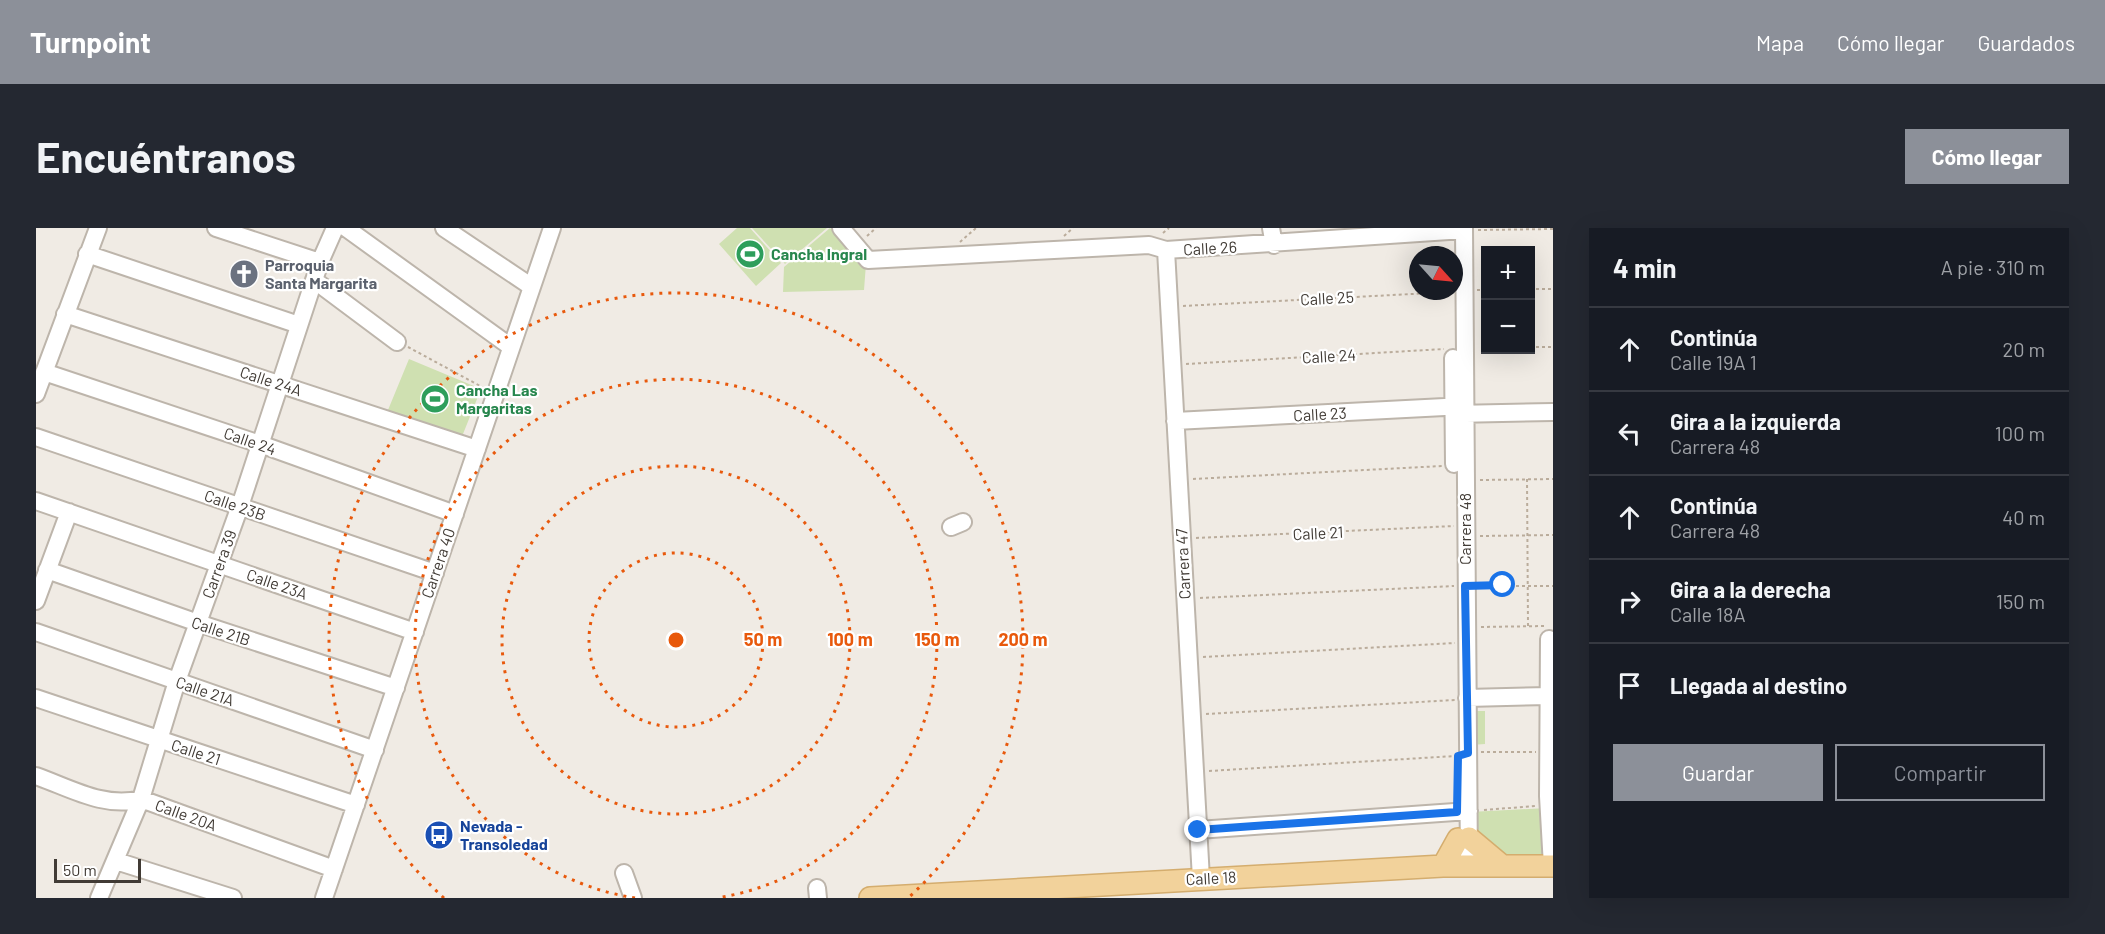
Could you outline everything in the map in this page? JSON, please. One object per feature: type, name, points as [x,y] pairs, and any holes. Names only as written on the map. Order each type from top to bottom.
[{"type":"main road","points":[[1457,866],[1464,838],[1500,864]]},
{"type":"main road","name":"Calle 18","points":[[870,898],[1457,866],[1500,864],[1552,866]]},
{"type":"street","points":[[36,394],[98,228]]},
{"type":"street","name":"Carrera 39","points":[[99,898],[141,799],[177,681],[240,506],[320,262],[335,228]]},
{"type":"street","points":[[346,228],[512,347]]},
{"type":"street","points":[[444,228],[532,287]]},
{"type":"street","name":"Carrera 40","points":[[324,898],[552,228]]},
{"type":"street","name":"Calle 26","points":[[841,228],[868,260],[1149,245],[1166,250],[1273,236],[1458,229]]},
{"type":"street","points":[[1454,246],[1458,229]]},
{"type":"street","name":"Carrera 48","points":[[1457,246],[1458,229]]},
{"type":"street","points":[[226,230],[320,262]]},
{"type":"street","name":"Carrera 47","points":[[1166,250],[1201,879]]},
{"type":"street","points":[[87,254],[299,326]]},
{"type":"street","points":[[314,280],[397,342]]},
{"type":"street","name":"Carrera 48","points":[[1456,300],[1453,348],[1460,410],[1454,466],[1460,531],[1460,586],[1455,643],[1462,699]]},
{"type":"street","name":"Carrera 48","points":[[1456,300],[1465,480],[1460,531]]},
{"type":"street","name":"Calle 24A","points":[[64,314],[477,449]]},
{"type":"street","name":"Calle 24","points":[[44,372],[260,444],[455,514]]},
{"type":"street","name":"Calle 23","points":[[1175,421],[1460,410],[1553,412]]},
{"type":"street","name":"Calle 23B","points":[[36,437],[435,573]]},
{"type":"street","name":"Calle 23A","points":[[36,501],[415,632]]},
{"type":"street","points":[[36,601],[69,512]]},
{"type":"street","name":"Calle 21B","points":[[47,570],[198,624],[396,688]]},
{"type":"street","name":"Carrera 48","points":[[1460,586],[1466,628],[1462,699],[1464,838]]},
{"type":"street","name":"Calle 21A","points":[[36,632],[375,750]]},
{"type":"street","points":[[1549,639],[1548,805],[1552,866]]},
{"type":"street","points":[[1462,699],[1549,696]]},
{"type":"street","name":"Calle 21","points":[[36,698],[356,805]]},
{"type":"street","name":"Calle 20A","points":[[36,776],[111,803],[125,804],[141,799],[334,869]]},
{"type":"street","points":[[1198,830],[1463,811]]},
{"type":"street","points":[[116,861],[233,898]]},
{"type":"street","points":[[624,873],[633,898]]},
{"type":"path","points":[[1458,229],[1553,229]]},
{"type":"path","points":[[1535,289],[1553,289]]},
{"type":"path","name":"Calle 25","points":[[1463,291],[1481,290]]},
{"type":"path","name":"Calle 25","points":[[1168,307],[1409,294]]},
{"type":"path","points":[[397,342],[495,394]]},
{"type":"path","points":[[1535,347],[1553,347]]},
{"type":"path","name":"Calle 24","points":[[1172,365],[1453,348]]},
{"type":"path","points":[[1178,480],[1454,466]]},
{"type":"path","points":[[1527,479],[1528,626]]},
{"type":"path","points":[[1465,480],[1553,479]]},
{"type":"path","name":"Calle 21","points":[[1181,539],[1460,531],[1527,536],[1553,535]]},
{"type":"path","points":[[1185,599],[1460,586],[1553,586]]},
{"type":"path","points":[[1466,628],[1550,626],[1549,639]]},
{"type":"path","points":[[1188,658],[1455,643]]},
{"type":"path","points":[[1191,715],[1462,699]]},
{"type":"path","points":[[1194,772],[1463,755],[1549,752]]},
{"type":"path","points":[[1463,811],[1548,805]]},
{"type":"green space","name":"Cancha Ingral","points":[[737,228],[750,228],[781,263],[756,286],[719,244]]},
{"type":"green space","name":"Cancha Ingral","points":[[752,228],[827,228],[785,264]]},
{"type":"green space","points":[[830,228],[866,264],[864,290],[783,292],[784,267]]},
{"type":"green space","name":"Cancha Las Margaritas","points":[[409,359],[481,389],[461,439],[388,410]]},
{"type":"green space","points":[[1471,711],[1485,711],[1485,744],[1471,745]]},
{"type":"green space","points":[[1547,808],[1549,854],[1492,856],[1470,837],[1470,812]]},
{"type":"place","name":"Cancha Ingral","points":[[750,254]]},
{"type":"place","name":"Parroquia Santa Margarita","points":[[244,274]]},
{"type":"place","name":"Cancha Las Margaritas","points":[[435,399]]},
{"type":"place","name":"Nevada - Transoledad","points":[[439,835]]},
{"type":"route","points":[[1198,830],[1457,812],[1458,756],[1468,753],[1465,586],[1503,585]]}]
